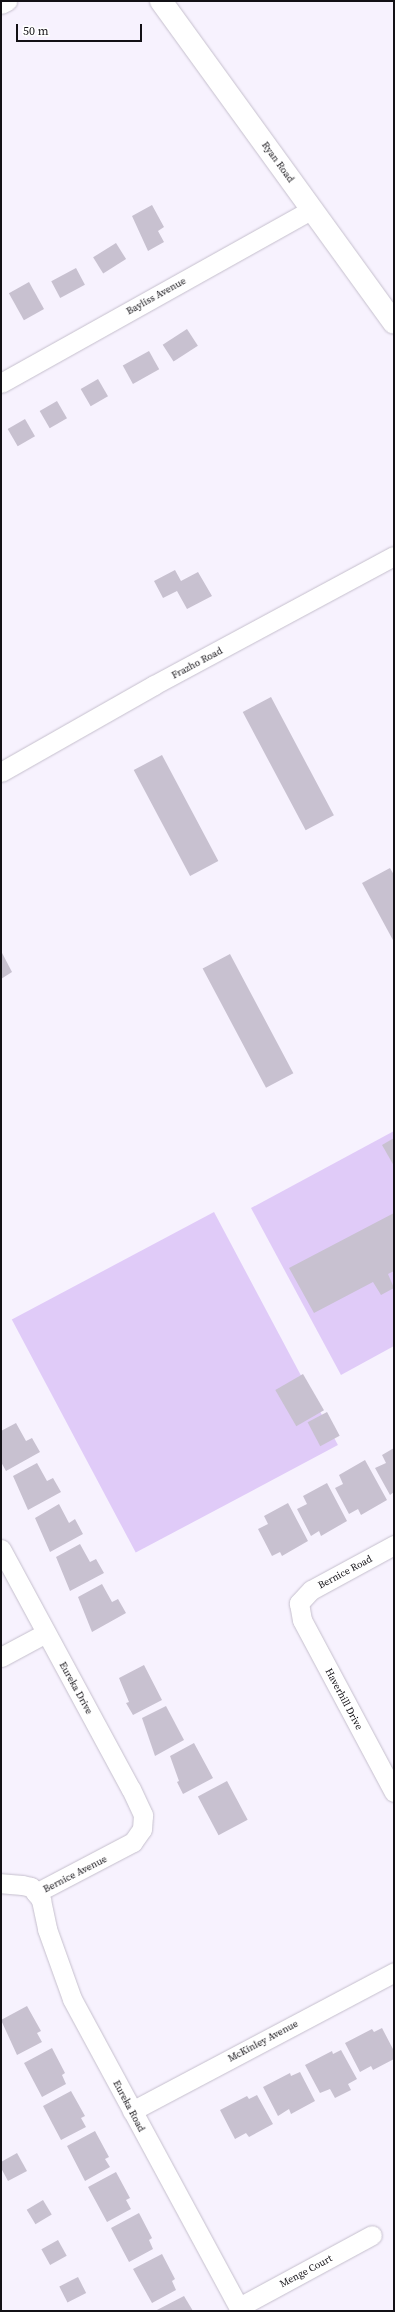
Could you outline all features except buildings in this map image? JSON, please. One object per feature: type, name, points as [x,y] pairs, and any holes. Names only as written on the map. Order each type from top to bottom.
[{"type":"main road","name":"Ryan Road","points":[[161,1],[394,323]]},
{"type":"street","points":[[1,4],[7,1]]},
{"type":"street","name":"Bayliss Avenue","points":[[1,383],[312,209]]},
{"type":"street","name":"Frazho Road","points":[[1,772],[154,685],[394,556]]},
{"type":"street","name":"Bernice Road","points":[[299,1603],[311,1590],[394,1546]]},
{"type":"street","name":"Eureka Drive","points":[[1,1549],[131,1789],[142,1815],[142,1829]]},
{"type":"street","name":"Haverhill Drive","points":[[299,1603],[302,1620],[394,1792]]},
{"type":"street","points":[[1,1657],[46,1633]]},
{"type":"street","name":"Bernice Avenue","points":[[1,1883],[22,1885],[30,1888],[36,1893],[119,1852],[133,1842],[142,1829]]},
{"type":"street","name":"Eureka Road","points":[[36,1893],[41,1900],[47,1929],[72,1999],[240,2309]]},
{"type":"street","name":"McKinley Avenue","points":[[132,2111],[394,1972]]},
{"type":"street","name":"Menge Court","points":[[240,2309],[372,2236]]},
{"type":"shaded area","points":[[394,1131],[394,1346],[341,1375],[251,1208]]},
{"type":"shaded area","points":[[214,1212],[338,1445],[136,1553],[12,1320]]}]
